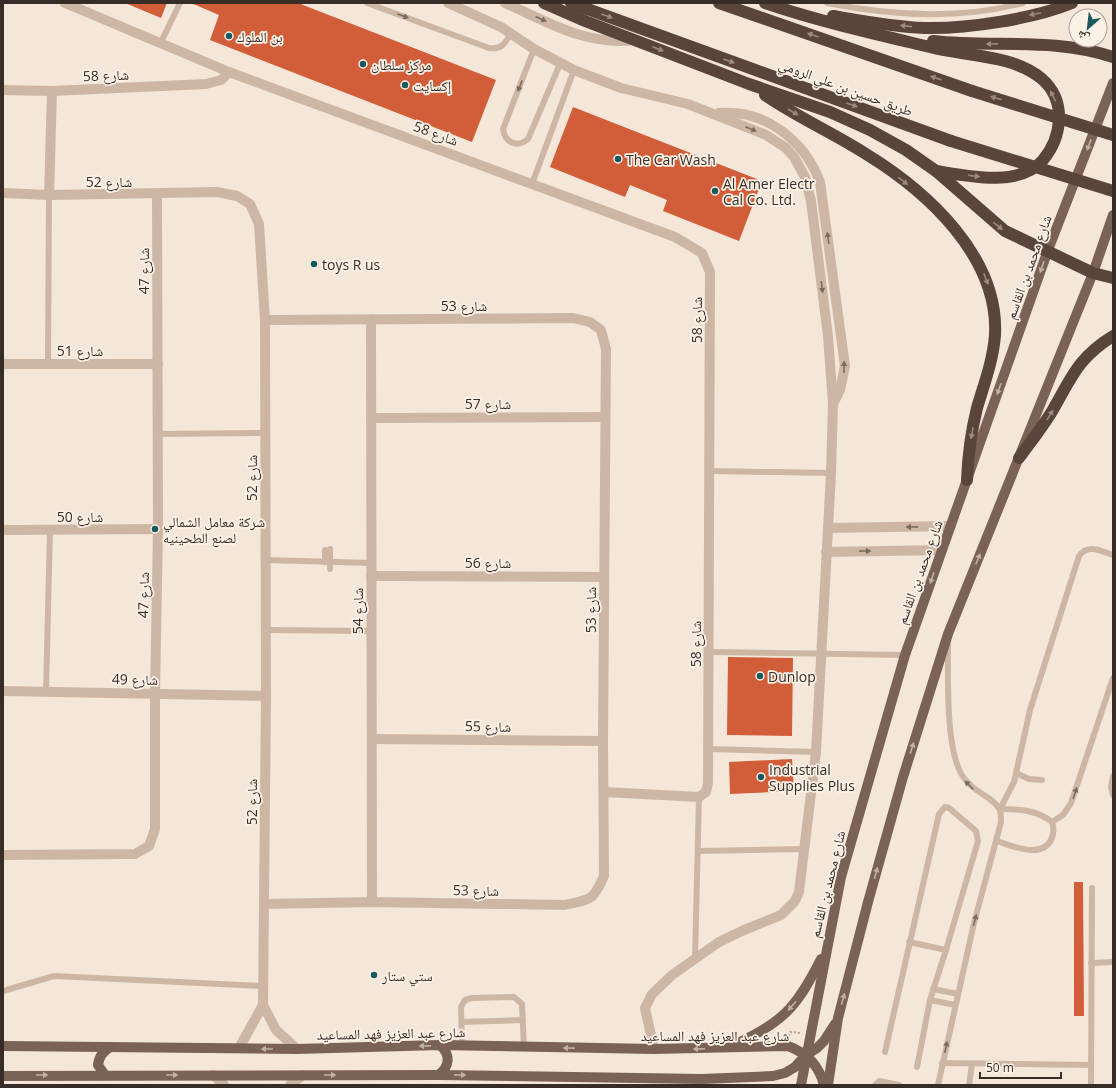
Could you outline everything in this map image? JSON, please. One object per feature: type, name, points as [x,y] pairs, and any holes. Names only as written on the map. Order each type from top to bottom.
[{"type":"highway","points":[[544,3],[749,84],[830,112],[870,130],[906,150],[936,171],[1005,231],[1048,250],[1093,273],[1113,278]]},
{"type":"highway","name":"طريق حسين بن علي الرومي","points":[[571,3],[951,141],[1113,191]]},
{"type":"highway","points":[[719,3],[972,91],[1113,135]]},
{"type":"highway","points":[[765,3],[782,9],[888,36],[954,52],[1007,62],[1027,69],[1042,79],[1054,95],[1059,113],[1059,132],[1052,150],[1040,164],[1023,174],[1005,177],[984,178],[936,171]]},
{"type":"highway","points":[[782,9],[923,28],[948,27],[1014,18],[1048,11],[1072,3]]},
{"type":"highway","points":[[888,36],[958,43],[1046,44],[1091,50],[1113,57]]},
{"type":"highway","points":[[749,84],[787,109],[868,155],[887,168],[943,216],[960,235],[975,256],[992,298],[995,334],[991,362],[973,426],[967,480]]},
{"type":"highway","points":[[1019,458],[1047,419],[1071,375],[1080,363],[1090,353],[1113,336]]},
{"type":"main road","name":"شارع محمد بن القاسم","points":[[801,1085],[826,948],[842,877],[905,655],[1048,250],[1113,83]]},
{"type":"main road","points":[[828,1085],[838,1018],[903,777],[948,634],[1093,273],[1113,215]]},
{"type":"main road","points":[[727,1048],[760,1032],[778,1021],[792,1007],[805,989],[826,948]]},
{"type":"main road","points":[[824,1085],[816,1065],[806,1055],[817,1048],[824,1041],[838,1018]]},
{"type":"main road","points":[[438,1075],[444,1071],[448,1065],[449,1057],[446,1050],[440,1045]]},
{"type":"main road","name":"شارع عبد العزيز فهد المساعيد","points":[[3,1046],[297,1049],[440,1045],[524,1048],[654,1049],[788,1046],[806,1055],[795,1067],[785,1073],[773,1076],[650,1082],[438,1075],[3,1076]]},
{"type":"main road","points":[[105,1075],[98,1065],[99,1058],[102,1053],[110,1047]]},
{"type":"main road","points":[[702,1079],[721,1085]]},
{"type":"street","name":"شارع 58","points":[[65,3],[161,42],[229,72],[674,237],[702,253],[710,272],[710,471],[708,783],[706,792],[699,797]]},
{"type":"street","points":[[448,3],[490,21],[534,49],[574,70],[621,88],[676,100],[715,114],[777,141],[794,157],[805,177],[811,201],[828,336],[833,404],[831,473],[820,655],[816,752],[799,892],[789,909],[780,915],[719,942],[672,975],[652,994],[646,1003],[645,1013],[654,1049]]},
{"type":"street","points":[[505,3],[587,38],[610,42],[635,40]]},
{"type":"street","name":"شارع 58","points":[[3,90],[52,91],[206,84],[221,80],[229,72]]},
{"type":"street","points":[[49,195],[52,91]]},
{"type":"street","points":[[715,114],[739,113],[766,120],[796,143],[816,171],[820,182],[845,366],[840,390],[833,404]]},
{"type":"street","name":"شارع 52","points":[[3,193],[49,195],[157,195],[217,192],[237,196],[250,204],[259,224],[265,320],[266,560],[265,904],[262,986],[263,1004],[276,1030],[297,1049]]},
{"type":"street","name":"شارع 47","points":[[3,854],[135,854],[149,846],[156,829],[155,693],[158,529],[157,195]]},
{"type":"street","name":"شارع 53","points":[[265,320],[573,318],[590,322],[601,330],[606,349],[604,417],[604,876],[599,888],[591,899],[565,905],[372,902],[265,904]]},
{"type":"street","name":"شارع 54","points":[[371,319],[372,902]]},
{"type":"street","name":"شارع 51","points":[[3,364],[158,364]]},
{"type":"street","name":"شارع 57","points":[[371,418],[604,417]]},
{"type":"street","points":[[828,528],[951,526]]},
{"type":"street","name":"شارع 50","points":[[3,530],[158,529]]},
{"type":"street","points":[[826,552],[942,550]]},
{"type":"street","name":"شارع 56","points":[[371,576],[604,577]]},
{"type":"street","name":"شارع 49","points":[[3,691],[266,696]]},
{"type":"street","name":"شارع 55","points":[[372,739],[603,741]]},
{"type":"street","points":[[604,792],[699,797]]},
{"type":"street","points":[[239,1048],[263,1004]]},
{"type":"street","points":[[213,1075],[224,1085]]},
{"type":"street","points":[[290,1085],[303,1075]]},
{"type":"lane","points":[[161,42],[180,3]]},
{"type":"lane","points":[[367,3],[489,48],[494,49],[504,45],[511,33]]},
{"type":"lane","points":[[827,3],[877,11],[940,15],[990,10],[1023,3]]},
{"type":"lane","points":[[534,49],[503,129],[507,140],[512,143],[524,143],[528,139],[560,64]]},
{"type":"lane","points":[[532,184],[574,70]]},
{"type":"lane","points":[[48,364],[49,195]]},
{"type":"lane","points":[[158,434],[265,433]]},
{"type":"lane","points":[[710,471],[831,473]]},
{"type":"lane","points":[[46,691],[50,530]]},
{"type":"lane","points":[[938,1085],[955,1005],[1000,828],[1000,809],[1011,791],[1030,710],[1078,556],[1091,548],[1113,555]]},
{"type":"lane","points":[[327,550],[330,569]]},
{"type":"lane","points":[[266,560],[371,563]]},
{"type":"lane","points":[[266,630],[371,631]]},
{"type":"lane","points":[[948,634],[949,706],[956,764],[967,784],[994,802],[1000,809],[1024,810],[1037,813],[1052,822],[1054,827],[1052,839],[1049,844],[1039,850],[1020,848],[997,841]]},
{"type":"lane","points":[[709,652],[820,655],[905,655]]},
{"type":"lane","points":[[1052,822],[1063,815],[1071,803],[1113,678]]},
{"type":"lane","points":[[708,749],[816,752]]},
{"type":"lane","points":[[1016,773],[1028,779],[1042,780]]},
{"type":"lane","points":[[1113,776],[1110,787],[1113,794]]},
{"type":"lane","points":[[695,958],[699,797]]},
{"type":"lane","points":[[885,1052],[939,814],[944,807],[950,808],[976,831],[978,841],[930,1000],[917,1067]]},
{"type":"lane","points":[[698,851],[805,849]]},
{"type":"lane","points":[[1091,1085],[1092,888]]},
{"type":"lane","points":[[909,942],[946,950]]},
{"type":"lane","points":[[1091,963],[1113,962]]},
{"type":"lane","points":[[3,991],[54,976],[262,986]]},
{"type":"lane","points":[[933,989],[958,994]]},
{"type":"lane","points":[[462,1046],[463,1004],[472,998],[518,999],[522,1004],[524,1048]]},
{"type":"lane","points":[[930,1000],[955,1005]]},
{"type":"lane","points":[[462,1022],[523,1020]]},
{"type":"lane","points":[[942,1063],[1091,1065]]},
{"type":"lane","points":[[969,1085],[972,1064]]},
{"type":"lane","points":[[875,1085],[879,1081],[899,1085]]},
{"type":"building","points":[[125,3],[167,3],[161,18]]},
{"type":"building","points":[[191,3],[298,3],[496,80],[472,142],[210,40],[219,15]]},
{"type":"building","points":[[573,107],[762,181],[739,241],[663,211],[667,200],[630,185],[625,197],[550,167]]},
{"type":"building","points":[[728,657],[793,658],[792,736],[727,735]]},
{"type":"building","name":"Industrial Supplies Plus","points":[[792,759],[794,791],[730,794],[729,762]]},
{"type":"building","points":[[1074,882],[1083,882],[1084,1016],[1074,1016]]},
{"type":"place","name":"بن الملوك","points":[[229,36]]},
{"type":"place","name":"مركز سلطان","points":[[363,64]]},
{"type":"place","name":"إكسايت","points":[[405,85]]},
{"type":"place","name":"The Car Wash","points":[[618,159]]},
{"type":"place","name":"Al Amer Electr Cal Co. Ltd.","points":[[715,191]]},
{"type":"place","name":"toys R us","points":[[314,264]]},
{"type":"place","name":"شركة معامل الشمالي لصنع الطحينيه","points":[[155,529]]},
{"type":"place","name":"Dunlop","points":[[760,676]]},
{"type":"place","name":"Industrial Supplies Plus","points":[[761,777]]},
{"type":"place","name":"ستي ستار","points":[[374,975]]}]
